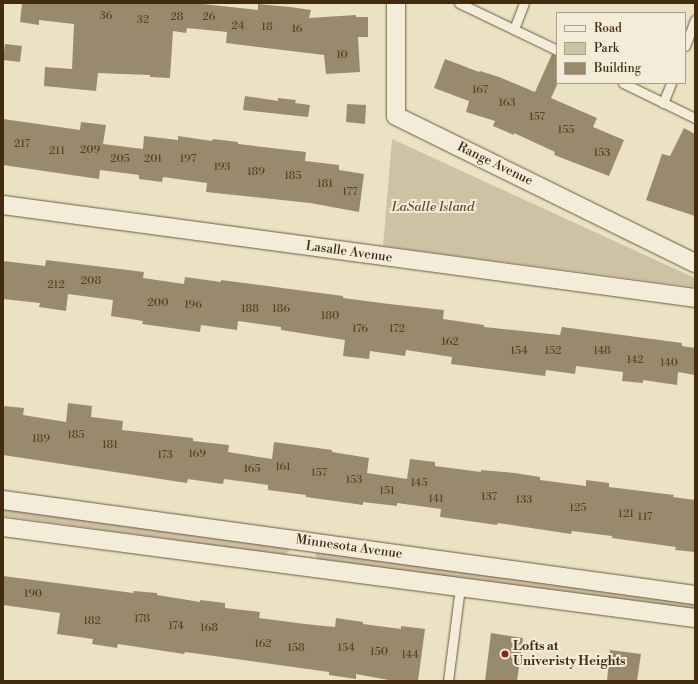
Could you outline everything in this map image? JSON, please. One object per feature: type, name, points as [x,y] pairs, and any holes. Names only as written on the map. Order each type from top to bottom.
[{"type":"street","name":"Range Avenue","points":[[396,3],[396,116],[695,263]]},
{"type":"street","name":"Lasalle Avenue","points":[[3,205],[695,298]]},
{"type":"street","name":"Minnesota Avenue","points":[[3,500],[695,595]]},
{"type":"street","name":"Minnesota Avenue","points":[[3,528],[695,618]]},
{"type":"street","points":[[299,567],[302,541]]},
{"type":"lane","points":[[459,3],[514,28],[556,49]]},
{"type":"lane","points":[[514,28],[524,3]]},
{"type":"lane","points":[[686,44],[693,31],[695,20]]},
{"type":"lane","points":[[625,84],[695,118]]},
{"type":"lane","points":[[663,103],[671,84]]},
{"type":"lane","points":[[448,681],[460,587]]},
{"type":"green space","name":"LaSalle Island","points":[[392,139],[695,278],[695,287],[383,246]]},
{"type":"green space","points":[[3,508],[288,548],[289,551],[285,555],[3,516]]},
{"type":"green space","points":[[317,552],[695,602],[695,610],[318,559],[315,555]]},
{"type":"building","points":[[22,3],[194,3],[258,10],[258,4],[290,7],[311,10],[309,18],[356,15],[356,17],[368,17],[368,37],[358,37],[360,72],[326,74],[324,55],[226,43],[227,32],[187,28],[186,33],[173,31],[170,78],[150,77],[150,75],[98,73],[96,91],[44,86],[45,67],[72,69],[74,24],[39,20],[39,25],[20,22]]},
{"type":"building","points":[[5,44],[22,46],[20,62],[3,60]]},
{"type":"building","points":[[552,54],[556,56],[557,85],[551,98],[597,118],[593,127],[624,140],[609,176],[554,155],[555,152],[514,133],[514,135],[493,126],[495,121],[466,112],[469,101],[434,88],[445,59],[479,72],[480,71],[499,77],[535,92]]},
{"type":"building","points":[[245,96],[278,101],[278,98],[296,100],[295,103],[310,105],[308,117],[243,110]]},
{"type":"building","points":[[347,104],[366,105],[365,124],[346,122]]},
{"type":"building","points":[[3,119],[80,130],[81,122],[106,125],[103,144],[143,149],[144,136],[178,140],[178,136],[212,141],[213,139],[238,142],[238,144],[306,152],[305,161],[339,165],[339,170],[364,174],[359,212],[310,203],[206,192],[207,183],[163,177],[162,182],[139,179],[139,175],[100,170],[99,179],[3,165]]},
{"type":"building","points":[[684,128],[695,134],[695,216],[646,200],[662,154],[670,156]]},
{"type":"building","points":[[46,260],[144,272],[143,278],[184,284],[185,277],[221,282],[221,280],[343,296],[343,298],[444,310],[443,319],[484,325],[484,327],[560,335],[562,327],[682,343],[682,346],[695,348],[695,375],[678,372],[677,385],[643,380],[643,383],[622,381],[623,372],[576,366],[575,374],[546,370],[545,376],[451,364],[452,357],[406,350],[405,356],[370,351],[369,359],[343,356],[345,340],[281,330],[281,327],[238,321],[237,330],[201,325],[200,332],[142,324],[143,321],[111,316],[113,300],[68,294],[66,311],[39,307],[40,303],[3,299],[3,261],[45,266]]},
{"type":"building","points":[[68,403],[92,406],[91,417],[123,421],[122,430],[193,438],[193,441],[229,445],[228,452],[272,459],[274,442],[332,450],[332,452],[369,458],[367,473],[407,479],[410,459],[435,462],[435,466],[481,472],[481,470],[515,473],[540,477],[540,480],[586,486],[586,480],[609,483],[609,487],[674,495],[673,497],[695,500],[695,552],[675,550],[676,547],[612,538],[612,536],[572,531],[571,534],[498,523],[497,525],[440,517],[441,509],[397,503],[397,506],[363,502],[363,505],[268,490],[268,485],[224,479],[223,484],[188,479],[187,483],[3,455],[3,406],[24,408],[23,415],[66,422]]},
{"type":"building","points":[[3,576],[133,593],[134,591],[157,593],[157,595],[200,602],[200,600],[225,603],[225,608],[260,612],[259,618],[305,624],[335,627],[336,618],[363,622],[363,624],[401,629],[401,626],[425,629],[418,681],[394,681],[356,674],[356,679],[329,675],[329,672],[185,652],[184,654],[118,644],[117,648],[92,644],[93,639],[57,634],[60,613],[3,605]]},
{"type":"building","name":"Lofts at Univeristy Heights","points":[[491,633],[523,638],[517,681],[485,681]]},
{"type":"building","name":"Lofts at Univeristy Heights","points":[[610,650],[641,654],[637,681],[607,681]]},
{"type":"place","name":"Lofts at Univeristy Heights","points":[[505,654]]}]
